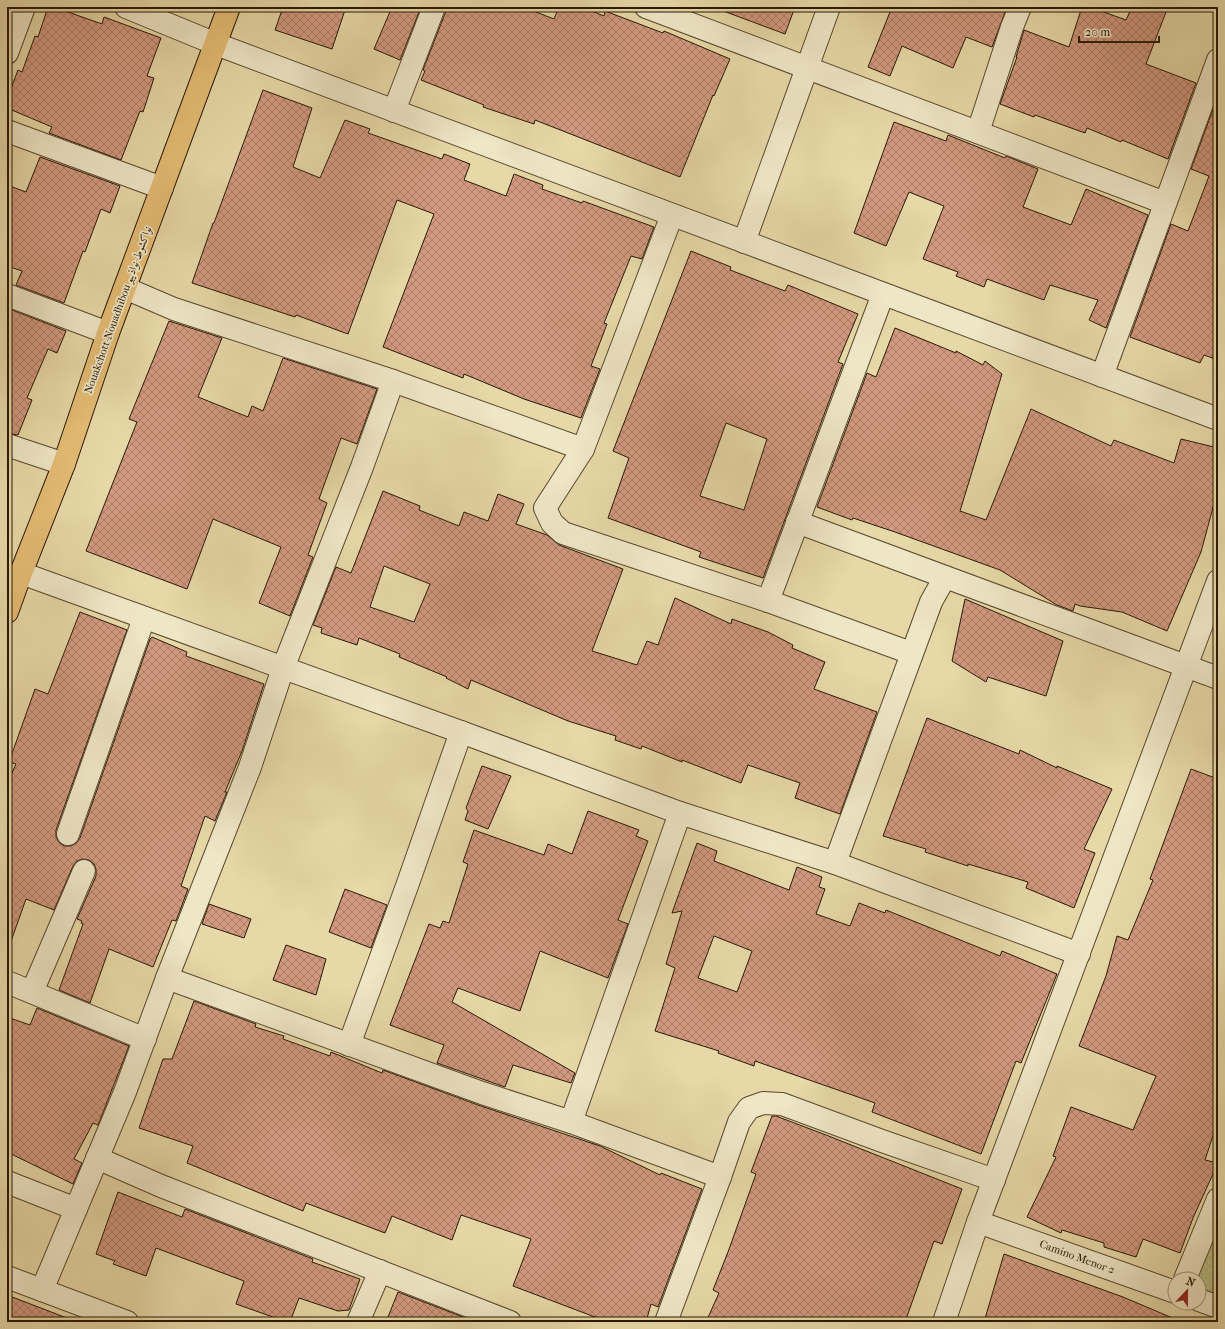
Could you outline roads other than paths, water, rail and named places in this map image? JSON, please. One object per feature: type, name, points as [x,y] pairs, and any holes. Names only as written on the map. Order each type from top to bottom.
[{"type":"highway","name":"Nouakchott-Nouadhibou نواكشوط-نواذيبو","points":[[7,612],[64,464],[108,333],[229,7]]},
{"type":"street","points":[[7,53],[24,7]]},
{"type":"street","points":[[126,7],[216,44],[1218,419]]},
{"type":"street","points":[[394,111],[434,7]]},
{"type":"street","points":[[646,7],[1165,203]]},
{"type":"street","points":[[744,242],[829,7]]},
{"type":"street","points":[[978,132],[1012,27],[1020,7]]},
{"type":"street","points":[[1102,376],[1218,60]]},
{"type":"street","points":[[7,131],[162,188]]},
{"type":"street","points":[[672,215],[583,449],[545,508],[552,523],[563,533],[768,601],[911,653]]},
{"type":"street","points":[[125,288],[174,309],[393,381],[583,449]]},
{"type":"street","points":[[768,601],[883,294]]},
{"type":"street","points":[[7,295],[108,333]]},
{"type":"street","points":[[42,1290],[124,1095],[167,978],[250,767],[283,668],[362,467],[393,381]]},
{"type":"street","points":[[7,445],[64,464]]},
{"type":"street","points":[[797,522],[1218,678]]},
{"type":"street","points":[[21,573],[680,813],[835,863],[1079,954]]},
{"type":"street","points":[[835,863],[911,653],[931,602],[945,577]]},
{"type":"street","points":[[944,1322],[978,1222],[1218,581]]},
{"type":"street","points":[[68,834],[144,618]]},
{"type":"street","points":[[349,1045],[461,732]]},
{"type":"street","points":[[571,1122],[680,813]]},
{"type":"street","points":[[32,992],[84,871]]},
{"type":"street","points":[[167,978],[482,1093],[571,1122],[720,1177]]},
{"type":"street","points":[[7,982],[145,1038]]},
{"type":"street","points":[[666,1322],[739,1122],[749,1108],[763,1103],[782,1104],[994,1180]]},
{"type":"street","points":[[97,1158],[161,1186],[510,1322]]},
{"type":"street","points":[[7,1182],[76,1209]]},
{"type":"street","points":[[1188,1271],[1218,1199]]},
{"type":"street","name":"Camino Menor 2","points":[[978,1222],[1167,1289]]},
{"type":"street","points":[[358,1322],[380,1271]]},
{"type":"street","points":[[7,1277],[42,1290],[93,1316],[127,1322]]},
{"type":"street","points":[[1207,1303],[1218,1307]]}]
